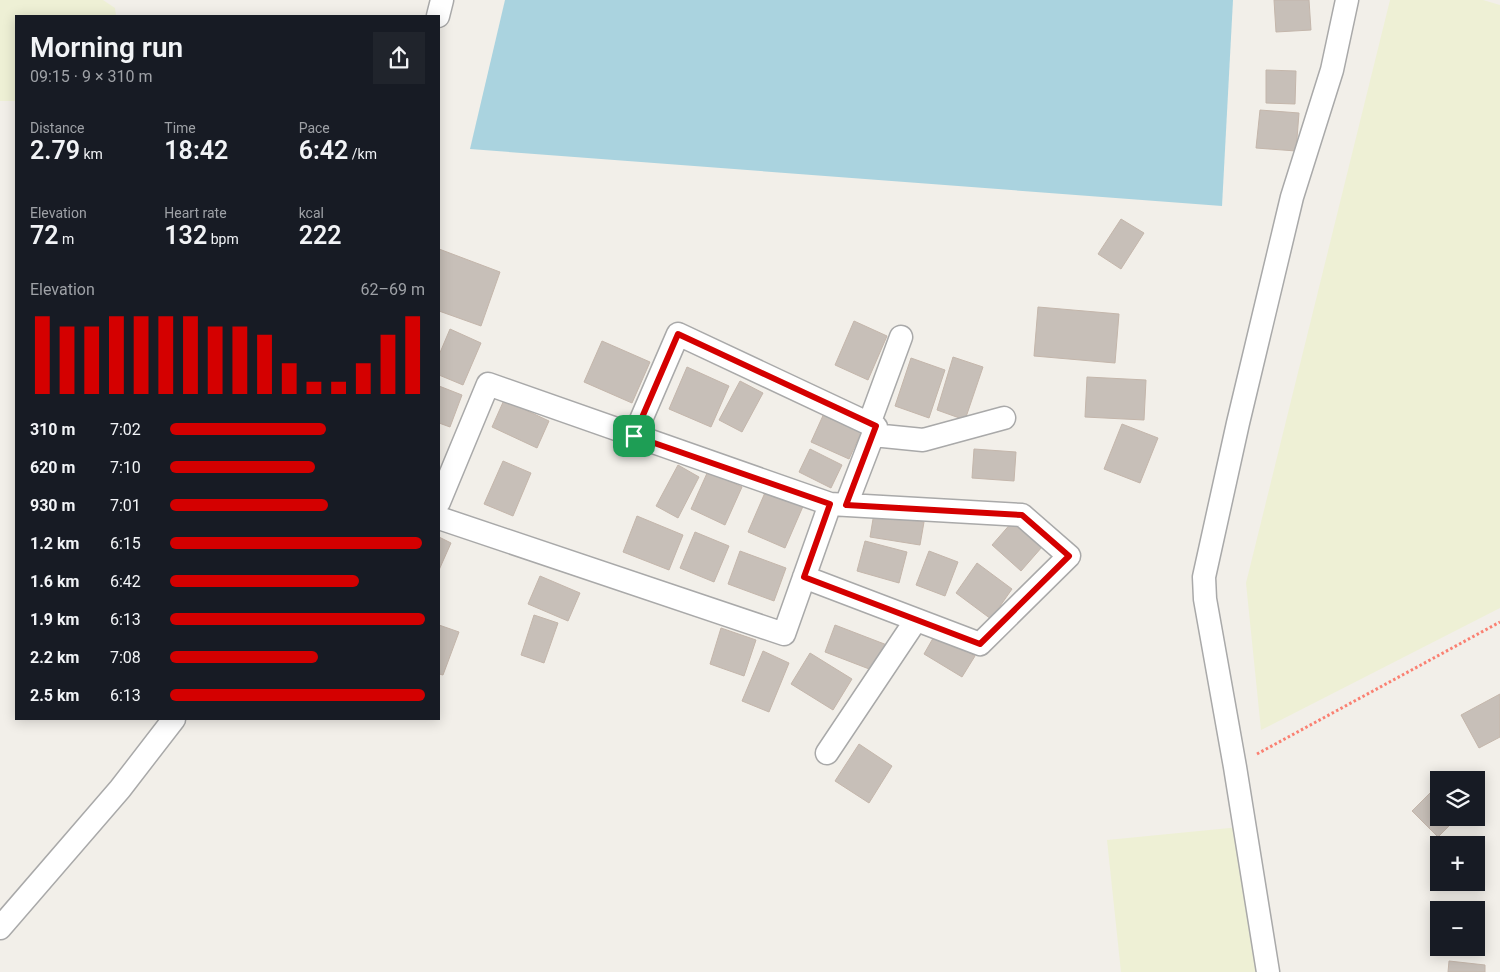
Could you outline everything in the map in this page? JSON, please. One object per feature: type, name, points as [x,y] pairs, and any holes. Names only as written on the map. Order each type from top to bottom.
[{"type":"street","points":[[438,15],[442,0]]},
{"type":"street","points":[[1268,972],[1235,766],[1205,599],[1204,577],[1292,197],[1332,70],[1347,0]]},
{"type":"street","points":[[634,436],[678,334],[871,429],[923,440],[1004,418]]},
{"type":"street","points":[[440,518],[784,634],[804,577],[871,429],[902,337]]},
{"type":"street","points":[[440,500],[488,384],[838,505],[1022,515],[1069,556],[980,644],[804,577]]},
{"type":"street","points":[[827,753],[916,620]]},
{"type":"street","points":[[0,928],[120,789],[173,720]]},
{"type":"path","points":[[1235,766],[1500,622]]},
{"type":"green space","points":[[0,0],[103,0],[115,8],[116,15],[15,15],[15,101],[0,101]]},
{"type":"green space","points":[[1390,0],[1483,0],[1500,5],[1500,608],[1261,730],[1246,583]]},
{"type":"green space","points":[[1240,827],[1256,972],[1121,972],[1107,840]]},
{"type":"water","points":[[505,0],[1233,0],[1222,206],[470,149]]},
{"type":"building","points":[[1274,0],[1309,0],[1311,30],[1276,32]]},
{"type":"building","points":[[1266,70],[1296,71],[1295,104],[1266,103]]},
{"type":"building","points":[[1260,110],[1299,113],[1296,151],[1256,148]]},
{"type":"building","points":[[1121,219],[1144,233],[1121,269],[1098,254]]},
{"type":"building","points":[[440,249],[500,272],[481,326],[440,311]]},
{"type":"building","points":[[1038,307],[1119,314],[1115,363],[1034,356]]},
{"type":"building","points":[[854,321],[887,336],[868,380],[835,365]]},
{"type":"building","points":[[450,329],[481,343],[463,385],[440,375],[440,353]]},
{"type":"building","points":[[602,341],[650,362],[632,403],[584,382]]},
{"type":"building","points":[[953,357],[983,367],[965,420],[937,410]]},
{"type":"building","points":[[911,358],[945,370],[929,418],[895,406]]},
{"type":"building","points":[[687,367],[729,386],[711,427],[669,409]]},
{"type":"building","points":[[1087,377],[1146,380],[1144,420],[1085,417]]},
{"type":"building","points":[[740,381],[763,393],[742,432],[719,420]]},
{"type":"building","points":[[440,386],[462,395],[450,427],[440,423]]},
{"type":"building","points":[[504,400],[549,421],[537,448],[492,427]]},
{"type":"building","points":[[826,409],[864,426],[849,459],[811,442]]},
{"type":"building","points":[[1122,424],[1158,438],[1140,483],[1104,469]]},
{"type":"building","points":[[810,449],[842,465],[831,488],[799,472]]},
{"type":"building","points":[[974,449],[1016,452],[1014,481],[972,478]]},
{"type":"building","points":[[503,461],[531,473],[513,516],[484,504]]},
{"type":"building","points":[[678,465],[699,477],[678,518],[656,506]]},
{"type":"building","points":[[708,471],[742,487],[725,525],[691,509]]},
{"type":"building","points":[[767,488],[804,504],[785,548],[748,532]]},
{"type":"building","points":[[874,513],[924,522],[920,545],[870,537]]},
{"type":"building","points":[[637,516],[683,535],[669,570],[623,552]]},
{"type":"building","points":[[1013,521],[1042,547],[1021,571],[992,545]]},
{"type":"building","points":[[695,532],[729,546],[714,582],[680,568]]},
{"type":"building","points":[[440,538],[451,543],[440,568]]},
{"type":"building","points":[[865,541],[907,552],[899,583],[857,571]]},
{"type":"building","points":[[740,551],[786,568],[774,601],[728,584]]},
{"type":"building","points":[[929,551],[958,562],[945,596],[916,585]]},
{"type":"building","points":[[977,563],[1012,589],[991,619],[956,593]]},
{"type":"building","points":[[540,576],[580,593],[568,621],[528,604]]},
{"type":"building","points":[[534,615],[558,623],[544,663],[521,655]]},
{"type":"building","points":[[440,625],[459,632],[443,675],[440,674]]},
{"type":"building","points":[[835,625],[887,645],[877,672],[825,652]]},
{"type":"building","points":[[721,628],[756,640],[744,676],[710,664]]},
{"type":"building","points":[[936,633],[975,656],[962,677],[924,654]]},
{"type":"building","points":[[763,651],[789,663],[769,712],[742,701]]},
{"type":"building","points":[[810,653],[852,679],[833,710],[791,684]]},
{"type":"building","points":[[1500,694],[1500,737],[1479,748],[1461,715]]},
{"type":"building","points":[[859,744],[892,766],[869,803],[835,781]]},
{"type":"building","points":[[1430,793],[1430,826],[1449,826],[1437,836],[1412,811]]},
{"type":"building","points":[[1449,961],[1485,965],[1485,972],[1448,972]]},
{"type":"route","points":[[678,334],[876,426],[846,505],[1022,515],[1069,556],[980,644],[804,577],[830,504],[634,436],[678,334]]}]
